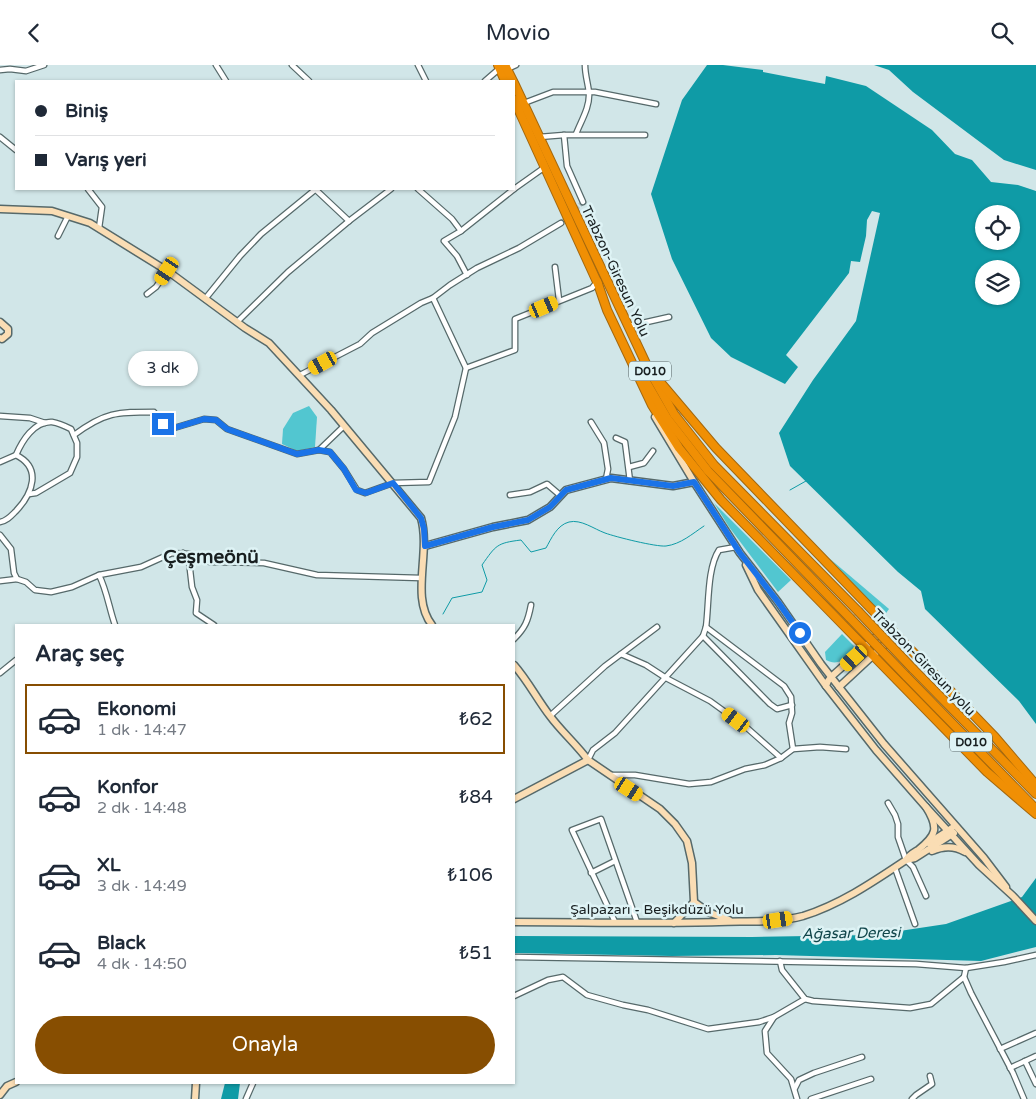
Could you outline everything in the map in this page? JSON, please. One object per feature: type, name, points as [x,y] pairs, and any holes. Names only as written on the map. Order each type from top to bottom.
[{"type":"highway","points":[[502,67],[505,80]]},
{"type":"highway","name":"Trabzon-Giresun Yolu","points":[[502,67],[512,80]]},
{"type":"highway","name":"Trabzon-Giresun Yolu","points":[[515,86],[649,370],[674,414],[714,465],[858,611]]},
{"type":"highway","name":"Trabzon-Giresun Yolu","points":[[515,101],[597,281],[646,381],[667,418],[708,471],[1036,809]]},
{"type":"highway","points":[[597,281],[607,310],[652,405],[679,448],[704,481],[873,657],[987,772],[1036,814]]},
{"type":"highway","points":[[649,370],[716,448],[995,737],[1036,785]]},
{"type":"highway","name":"Trabzon-Giresun yolu","points":[[858,611],[1036,793]]},
{"type":"street","points":[[0,70],[26,71],[44,65]]},
{"type":"street","points":[[216,65],[225,80]]},
{"type":"street","points":[[292,65],[308,80]]},
{"type":"street","points":[[418,65],[426,80]]},
{"type":"street","points":[[486,80],[502,67],[516,65]]},
{"type":"street","points":[[576,135],[588,104],[589,92],[585,74],[586,65]]},
{"type":"street","points":[[524,103],[552,92],[589,92],[656,103]]},
{"type":"street","points":[[564,135],[567,165],[583,202]]},
{"type":"street","points":[[539,137],[564,135],[645,135]]},
{"type":"street","points":[[0,137],[15,148]]},
{"type":"street","points":[[515,188],[545,167]]},
{"type":"street","points":[[89,190],[102,207],[99,228]]},
{"type":"street","points":[[205,299],[240,256],[261,234],[315,190]]},
{"type":"street","points":[[317,190],[349,221]]},
{"type":"street","points":[[236,322],[288,272],[390,190]]},
{"type":"street","points":[[419,190],[452,219],[461,231]]},
{"type":"street","points":[[467,275],[457,257],[444,241],[461,231],[513,190]]},
{"type":"street","points":[[0,209],[52,211],[90,223],[167,271],[236,322],[269,343],[300,375],[421,518],[425,546],[422,599],[426,618],[431,624]]},
{"type":"street","points":[[58,236],[68,216]]},
{"type":"street","points":[[300,375],[360,344],[372,333],[421,303],[434,298],[467,275],[560,223]]},
{"type":"street","points":[[555,267],[559,301]]},
{"type":"street","points":[[147,294],[156,287],[167,271]]},
{"type":"street","points":[[466,368],[515,350],[515,319],[592,289],[597,281]]},
{"type":"street","points":[[74,435],[87,425],[114,413],[154,412],[163,424],[174,428],[204,419],[216,420],[227,429],[297,454],[319,450],[330,452],[344,469],[356,490],[366,493],[393,483],[429,482],[455,417],[466,368],[434,298]]},
{"type":"street","points":[[629,325],[669,317]]},
{"type":"street","points":[[0,322],[8,329],[8,333],[6,337],[0,338]]},
{"type":"street","points":[[616,329],[648,403],[694,482],[740,553],[778,602],[831,677],[884,744],[984,858],[1013,896],[1036,921]]},
{"type":"street","points":[[0,416],[30,418],[45,423]]},
{"type":"street","points":[[0,462],[16,455],[22,441],[33,430],[45,423],[52,422],[70,429],[77,443],[77,457],[70,473],[36,493],[29,494]]},
{"type":"street","points":[[591,423],[604,443],[608,469],[606,480]]},
{"type":"street","points":[[319,450],[344,426]]},
{"type":"street","points":[[616,438],[625,442],[630,481]]},
{"type":"street","points":[[629,467],[644,463],[653,451]]},
{"type":"street","points":[[0,522],[10,517],[29,494],[33,474],[23,458],[16,455]]},
{"type":"street","points":[[425,546],[493,527],[528,520],[550,507],[566,490],[611,478],[673,486],[694,482]]},
{"type":"street","points":[[510,495],[530,492],[547,484],[561,496]]},
{"type":"street","points":[[0,535],[11,549],[14,573],[17,579]]},
{"type":"street","points":[[515,798],[588,760],[593,750],[615,733],[703,636],[706,627],[711,570],[715,556],[719,550],[736,547]]},
{"type":"street","points":[[0,581],[17,579],[26,582],[36,590],[51,592],[72,587],[99,575],[141,567],[172,553],[190,554],[210,561],[264,563],[317,575],[422,578]]},
{"type":"street","points":[[183,553],[189,561],[192,587],[197,600],[196,613],[212,624]]},
{"type":"street","points":[[740,553],[758,590],[826,686],[876,749],[989,876],[1013,896]]},
{"type":"street","points":[[99,575],[106,588],[109,608],[115,624]]},
{"type":"street","points":[[515,638],[528,621],[531,605]]},
{"type":"street","points":[[826,686],[831,677],[888,626]]},
{"type":"street","points":[[550,716],[605,666],[657,627]]},
{"type":"street","points":[[706,627],[784,686],[791,697],[792,713],[789,723],[794,749]]},
{"type":"street","points":[[839,687],[896,635]]},
{"type":"street","points":[[703,636],[770,704],[777,709],[792,705]]},
{"type":"street","points":[[621,654],[646,665],[727,713],[746,727],[780,758]]},
{"type":"street","points":[[0,673],[15,661]]},
{"type":"street","points":[[515,666],[550,716],[579,747],[588,760],[660,809],[675,824],[686,841],[692,863],[694,902],[674,923]]},
{"type":"street","points":[[610,775],[634,775],[689,784],[711,782],[745,769],[765,765],[794,749],[820,747],[846,749]]},
{"type":"street","points":[[888,803],[898,824],[898,837],[906,860],[913,867],[926,896]]},
{"type":"street","points":[[916,851],[928,841],[934,832],[934,823],[926,807]]},
{"type":"street","points":[[615,922],[572,830],[601,819],[637,923]]},
{"type":"street","points":[[916,851],[958,828]]},
{"type":"street","points":[[915,858],[950,832]]},
{"type":"street","points":[[906,860],[941,847],[955,848],[969,853]]},
{"type":"street","name":"Şalpazarı - Beşikdüzü Yolu","points":[[515,921],[732,922],[778,920],[801,916],[832,905],[862,889],[895,868],[916,851]]},
{"type":"street","points":[[591,873],[615,861]]},
{"type":"street","points":[[895,868],[915,924]]},
{"type":"street","points":[[694,902],[708,912],[732,922]]},
{"type":"street","points":[[515,957],[916,964],[966,968],[1036,955]]},
{"type":"street","points":[[780,961],[782,970],[805,999],[910,1008],[931,1004],[964,977],[966,968]]},
{"type":"street","points":[[515,996],[548,980],[563,977],[587,995],[648,1010],[708,1029],[759,1022],[774,1017],[805,999]]},
{"type":"street","points":[[964,977],[1024,1099]]},
{"type":"street","points":[[774,1017],[766,1031],[767,1053],[791,1079],[797,1099]]},
{"type":"street","points":[[1000,1049],[1034,1034],[1036,1041]]},
{"type":"street","points":[[1010,1068],[1036,1056]]},
{"type":"street","points":[[795,1088],[799,1080],[814,1073],[862,1057]]},
{"type":"street","points":[[1025,1061],[1036,1084]]},
{"type":"street","points":[[912,1099],[932,1084],[930,1076]]},
{"type":"street","points":[[811,1099],[870,1079]]},
{"type":"street","points":[[0,1095],[8,1086],[15,1082]]},
{"type":"street","points":[[194,1099],[196,1084]]},
{"type":"street","points":[[246,1099],[253,1084]]},
{"type":"shaded area","points":[[707,65],[763,70],[763,72],[825,84],[826,76],[866,86],[932,130],[955,154],[972,160],[991,182],[1018,185],[1036,191],[1036,724],[1019,701],[925,609],[921,591],[898,572],[790,466],[779,433],[813,380],[856,321],[880,213],[872,211],[867,220],[866,236],[860,262],[851,261],[849,273],[786,355],[798,367],[785,384],[731,357],[711,338],[672,259],[651,194],[682,100]]},
{"type":"shaded area","points":[[874,65],[1036,65],[1036,170],[1004,160],[913,92],[889,70]]},
{"type":"shaded area","points":[[309,406],[317,417],[315,447],[297,451],[282,444],[283,429],[293,413]]},
{"type":"shaded area","points":[[714,503],[791,580],[778,592],[729,527]]},
{"type":"shaded area","points":[[829,558],[889,609],[884,616]]},
{"type":"shaded area","points":[[842,634],[854,646],[850,654],[839,662],[826,660],[825,652]]},
{"type":"shaded area","points":[[1036,878],[1036,947],[981,961],[776,955],[672,956],[515,953],[515,936],[752,937],[873,935],[946,924],[1022,897]]},
{"type":"shaded area","points":[[225,1084],[240,1084],[238,1099],[221,1099]]},
{"type":"waterway","points":[[790,490],[806,481]]},
{"type":"waterway","points":[[443,614],[452,598],[482,592],[487,580],[482,565],[494,549],[507,542],[521,540],[531,552],[546,548],[561,526],[574,521],[618,537],[666,546],[681,541],[704,526]]},
{"type":"tunnel","points":[[561,223],[583,202]]},
{"type":"district","name":"Çeşmeönü","points":[[211,556]]},
{"type":"route","points":[[163,424],[174,428],[204,419],[216,420],[227,429],[297,454],[319,450],[330,452],[344,469],[356,490],[366,493],[393,483],[421,518],[425,546],[493,527],[528,520],[550,507],[566,490],[611,478],[673,486],[694,482],[740,553],[800,633]]},
{"type":"water label","name":"Ağasar Deresi","points":[[851,933]]}]
